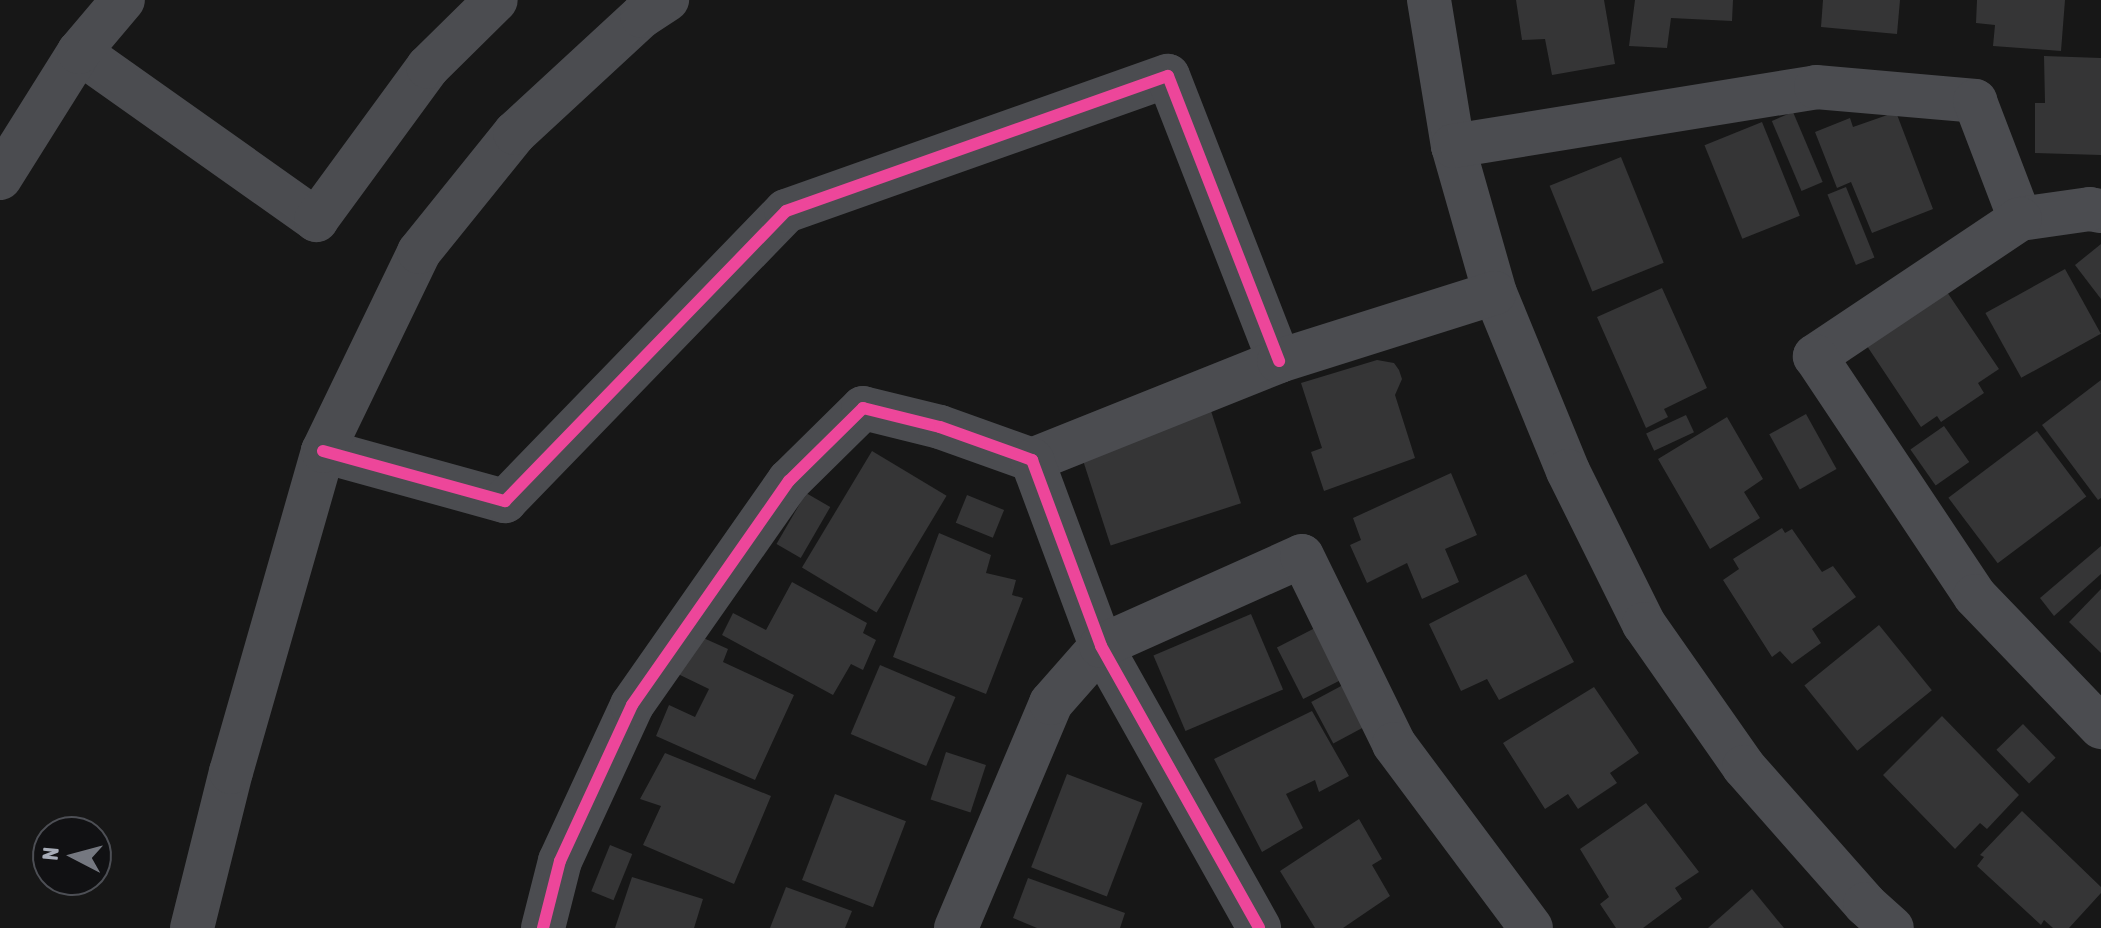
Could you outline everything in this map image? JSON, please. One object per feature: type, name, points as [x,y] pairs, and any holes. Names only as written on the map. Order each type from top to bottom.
[{"type":"street","points":[[0,178],[79,52],[123,0]]},
{"type":"street","points":[[79,52],[316,220],[428,67],[496,0]]},
{"type":"street","points":[[192,928],[231,772],[323,451],[419,252],[515,133],[642,16],[667,0]]},
{"type":"street","points":[[1429,0],[1453,146],[1495,293],[1568,471],[1644,624],[1744,767],[1865,904],[1892,928]]},
{"type":"street","points":[[323,451],[505,501],[786,211],[1168,76],[1279,361]]},
{"type":"street","points":[[1453,146],[1816,87],[1975,101],[2020,219]]},
{"type":"street","points":[[2101,211],[2020,219],[1815,356],[1975,596],[2101,727]]},
{"type":"street","points":[[543,928],[560,861],[632,705],[789,481],[863,408],[940,427],[1032,460],[1279,361],[1495,293]]},
{"type":"street","points":[[1032,460],[1101,646],[1259,928]]},
{"type":"street","points":[[956,928],[1051,703],[1101,646],[1302,556],[1394,744],[1531,928]]},
{"type":"building","points":[[1516,0],[1604,0],[1615,64],[1552,75],[1545,39],[1522,40]]},
{"type":"building","points":[[1635,0],[1733,0],[1732,21],[1671,18],[1667,48],[1629,46]]},
{"type":"building","points":[[1823,0],[1900,0],[1897,34],[1821,27]]},
{"type":"building","points":[[1977,0],[2065,0],[2061,51],[1993,46],[1995,25],[1976,23]]},
{"type":"building","points":[[2044,56],[2101,58],[2101,155],[2035,153],[2035,103],[2045,103]]},
{"type":"building","points":[[1793,112],[1823,182],[1802,191],[1772,121]]},
{"type":"building","points":[[1896,112],[1933,209],[1872,233],[1851,182],[1837,188],[1815,132],[1850,118],[1853,127]]},
{"type":"building","points":[[1762,122],[1800,216],[1742,239],[1705,145]]},
{"type":"building","points":[[1621,157],[1664,263],[1592,292],[1550,186]]},
{"type":"building","points":[[1846,187],[1874,257],[1856,265],[1827,194]]},
{"type":"building","points":[[2101,244],[2101,299],[2075,265]]},
{"type":"building","points":[[2065,269],[2101,334],[2021,378],[1985,313]]},
{"type":"building","points":[[1662,288],[1707,388],[1664,409],[1668,417],[1646,428],[1597,317]]},
{"type":"building","points":[[1947,292],[1999,369],[1978,383],[1984,393],[1941,422],[1937,416],[1921,427],[1867,346]]},
{"type":"building","points":[[1377,360],[1394,363],[1399,370],[1402,379],[1395,395],[1415,458],[1324,491],[1311,452],[1322,448],[1301,383]]},
{"type":"building","points":[[2101,380],[2101,498],[2098,500],[2042,425]]},
{"type":"building","points":[[1211,411],[1241,503],[1111,546],[1081,453]]},
{"type":"building","points":[[1806,414],[1837,469],[1800,489],[1769,434]]},
{"type":"building","points":[[1686,415],[1694,432],[1654,451],[1646,434]]},
{"type":"building","points":[[1727,417],[1763,479],[1744,492],[1760,518],[1710,549],[1658,459]]},
{"type":"building","points":[[1944,426],[1969,462],[1936,486],[1910,450]]},
{"type":"building","points":[[2037,431],[2086,496],[1998,563],[1948,498]]},
{"type":"building","points":[[872,451],[947,496],[877,612],[802,568]]},
{"type":"building","points":[[1451,473],[1477,535],[1445,549],[1459,582],[1422,599],[1407,563],[1367,583],[1350,545],[1361,540],[1353,518]]},
{"type":"building","points":[[806,493],[830,507],[801,558],[776,544]]},
{"type":"building","points":[[967,495],[1004,510],[993,538],[956,523]]},
{"type":"building","points":[[1782,528],[1785,533],[1792,529],[1822,572],[1833,566],[1856,597],[1812,629],[1821,643],[1792,664],[1780,651],[1772,657],[1723,580],[1739,569],[1733,559]]},
{"type":"building","points":[[939,533],[991,555],[986,573],[1016,580],[1012,595],[1023,598],[986,694],[893,657]]},
{"type":"building","points":[[2101,546],[2101,574],[2054,616],[2040,598]]},
{"type":"building","points":[[1526,574],[1574,662],[1499,700],[1487,679],[1461,691],[1429,624]]},
{"type":"building","points":[[792,582],[867,623],[863,633],[876,640],[863,670],[851,664],[833,695],[722,635],[733,613],[766,630]]},
{"type":"building","points":[[2101,589],[2101,653],[2069,622]]},
{"type":"building","points":[[1251,614],[1283,689],[1185,731],[1153,655]]},
{"type":"building","points":[[1879,625],[1932,690],[1857,751],[1804,685]]},
{"type":"building","points":[[1317,627],[1343,679],[1303,699],[1277,647]]},
{"type":"building","points":[[699,636],[728,649],[723,662],[794,695],[755,780],[656,736],[669,705],[695,717],[709,689],[678,674]]},
{"type":"building","points":[[880,665],[955,697],[926,766],[851,734]]},
{"type":"building","points":[[1343,685],[1365,726],[1333,743],[1311,702]]},
{"type":"building","points":[[1594,687],[1639,753],[1610,773],[1617,783],[1578,809],[1568,794],[1545,809],[1503,743]]},
{"type":"building","points":[[1312,711],[1349,776],[1319,792],[1315,780],[1286,794],[1303,828],[1262,852],[1214,759]]},
{"type":"building","points":[[1942,716],[2019,795],[1987,829],[1980,823],[1955,849],[1883,775]]},
{"type":"building","points":[[2023,724],[2056,758],[2029,784],[1996,750]]},
{"type":"building","points":[[946,752],[986,765],[970,813],[931,800]]},
{"type":"building","points":[[665,753],[771,796],[734,884],[643,845],[661,806],[640,799]]},
{"type":"building","points":[[1067,774],[1143,803],[1107,896],[1031,867]]},
{"type":"building","points":[[835,794],[906,821],[873,907],[802,880]]},
{"type":"building","points":[[1646,803],[1699,872],[1675,888],[1682,899],[1643,928],[1616,928],[1600,904],[1609,897],[1580,849]]},
{"type":"building","points":[[2022,811],[2101,887],[2101,893],[2069,928],[2053,928],[2044,920],[2041,925],[1977,866],[1984,857],[1980,855]]},
{"type":"building","points":[[1359,819],[1382,859],[1372,865],[1390,896],[1343,928],[1315,928],[1280,871]]},
{"type":"building","points":[[610,845],[632,854],[614,900],[591,891]]},
{"type":"building","points":[[632,877],[703,899],[694,928],[615,928]]},
{"type":"building","points":[[1028,878],[1125,913],[1120,928],[1037,928],[1013,918]]},
{"type":"building","points":[[786,887],[852,911],[845,928],[770,928]]},
{"type":"building","points":[[1752,889],[1784,928],[1708,928]]},
{"type":"cycle path","points":[[323,451],[505,501],[786,211],[1168,76],[1279,361]]},
{"type":"cycle path","points":[[543,928],[560,861],[632,705],[789,481],[863,408],[940,427],[1032,460],[1101,646],[1259,928]]}]
